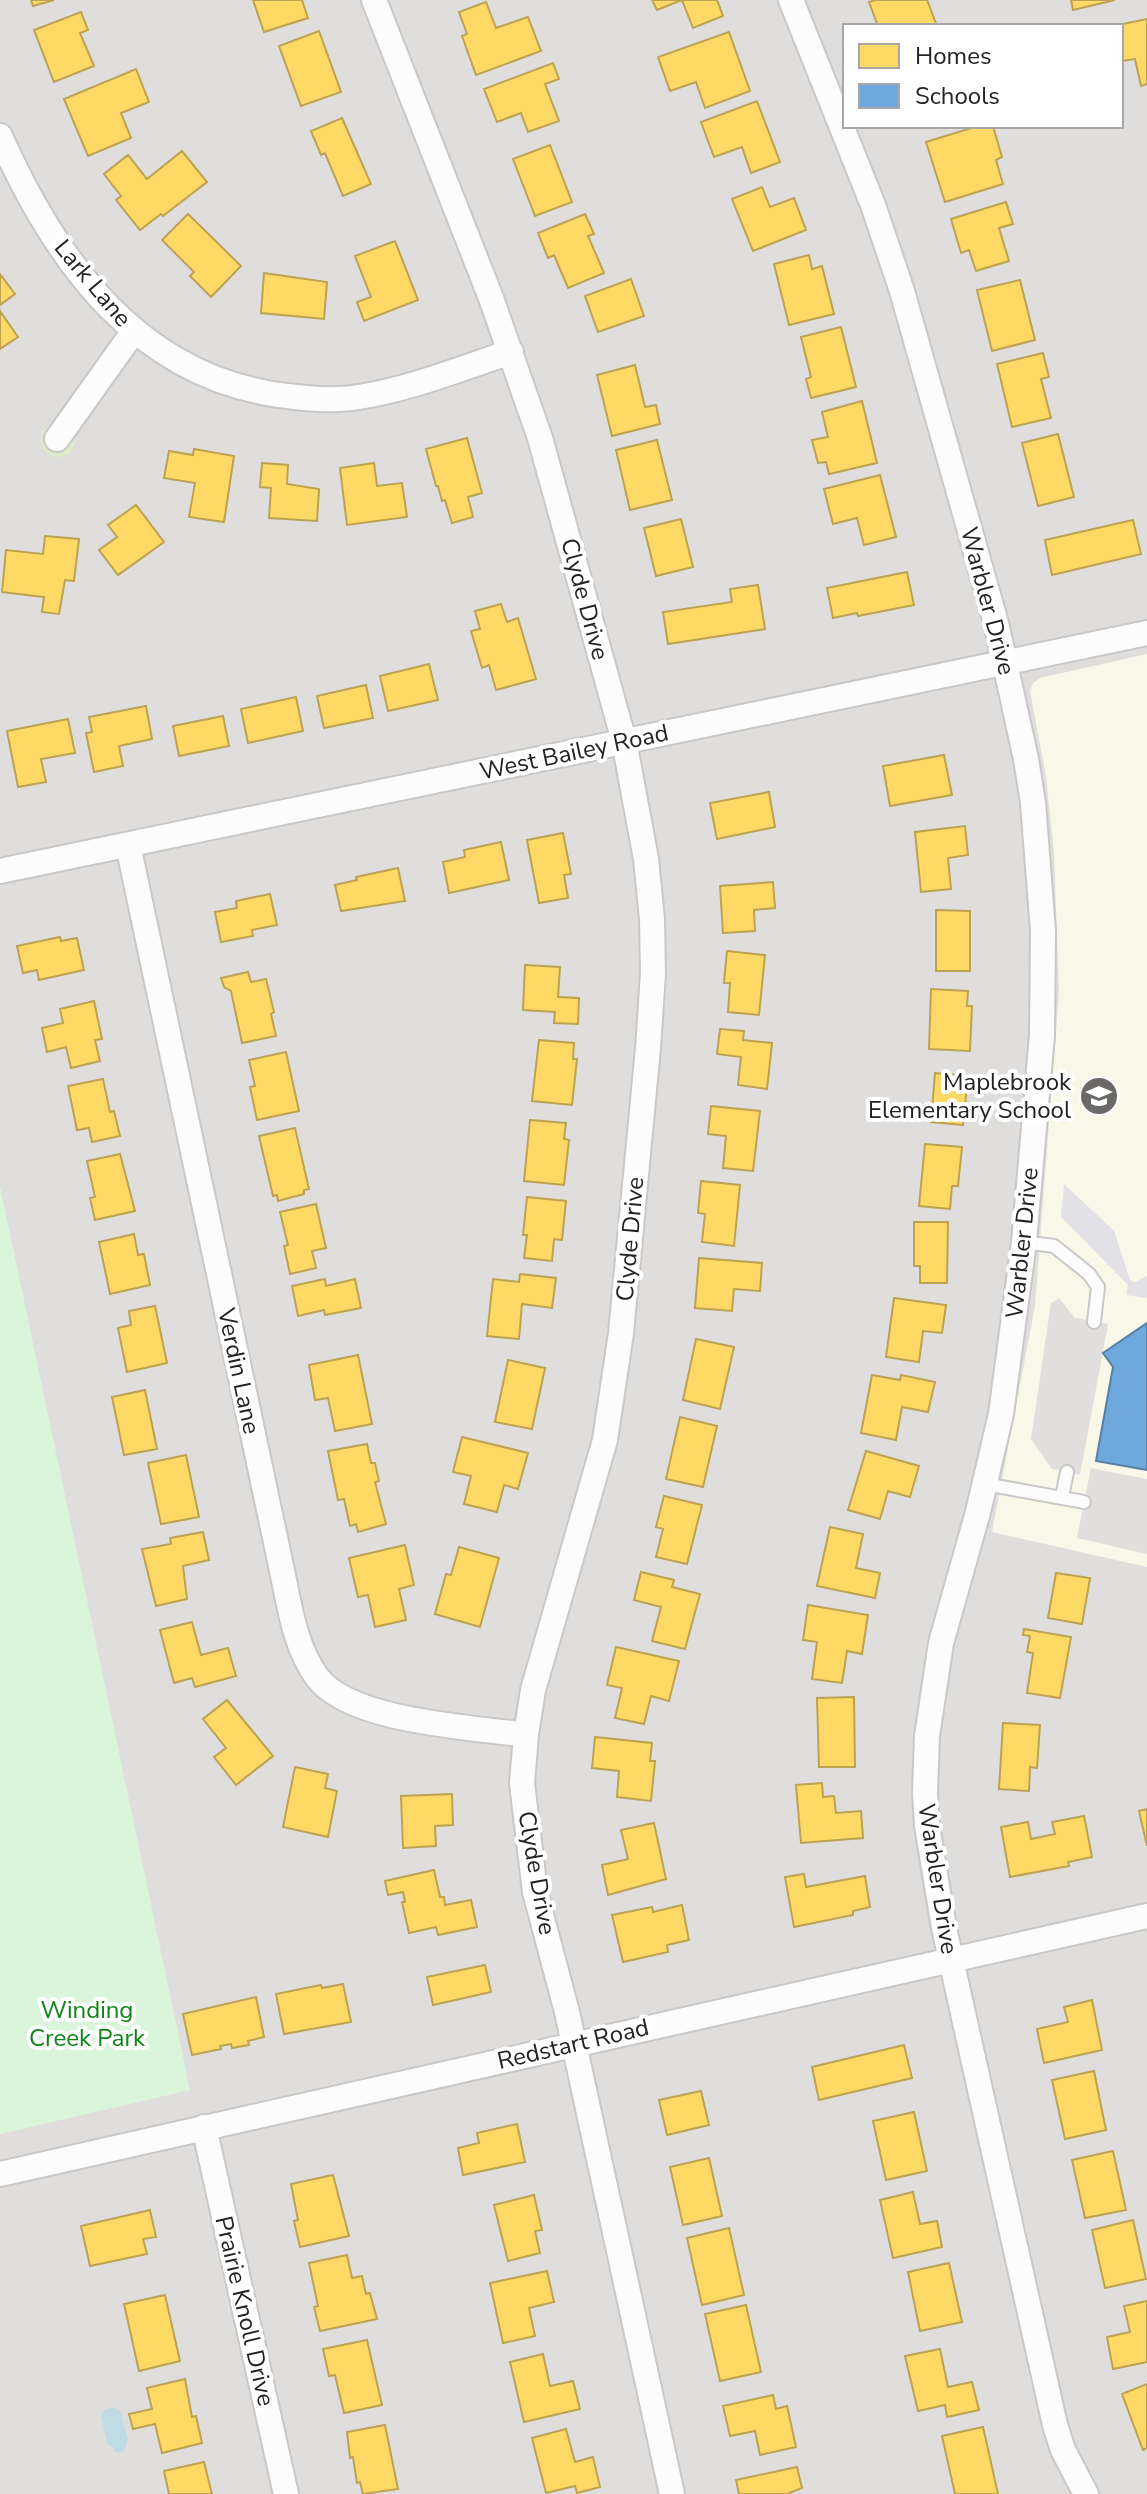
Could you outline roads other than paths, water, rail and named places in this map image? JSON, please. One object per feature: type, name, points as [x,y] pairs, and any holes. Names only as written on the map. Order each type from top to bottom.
[{"type":"street","name":"Clyde Drive","points":[[374,0],[511,352],[540,438],[624,741],[646,859],[653,973],[621,1333],[605,1440],[533,1690],[522,1783],[533,1879],[573,2044],[672,2494]]},
{"type":"street","name":"Warbler Drive","points":[[791,0],[873,205],[902,291],[996,623],[1033,803],[1043,931],[1042,1035],[1024,1242],[1001,1414],[941,1643],[927,1736],[927,1826],[950,1959],[1055,2425],[1063,2450],[1086,2494]]},
{"type":"street","name":"Lark Lane","points":[[0,136],[38,211],[97,295],[134,331],[165,355],[218,381],[270,394],[357,398],[511,352]]},
{"type":"street","points":[[57,439],[134,331]]},
{"type":"street","name":"West Bailey Road","points":[[0,871],[1147,633]]},
{"type":"street","name":"Verdin Lane","points":[[128,845],[281,1566],[306,1657],[325,1687],[342,1699],[370,1709],[526,1735]]},
{"type":"street","name":"Redstart Road","points":[[0,2174],[1147,1916]]},
{"type":"street","name":"Prairie Knoll Drive","points":[[204,2127],[286,2494]]},
{"type":"lane","points":[[1024,1242],[1054,1246],[1089,1274],[1098,1287],[1094,1322]]},
{"type":"lane","points":[[1062,1497],[1067,1472]]},
{"type":"lane","points":[[985,1484],[1084,1502]]},
{"type":"water","points":[[114,2407],[120,2411],[128,2440],[124,2451],[115,2453],[114,2448],[108,2445],[101,2416],[105,2410]]},
{"type":"place","name":"Maplebrook Elementary School","points":[[1099,1096]]},
{"type":"park label","name":"Winding Creek Park","points":[[87,2024]]}]
